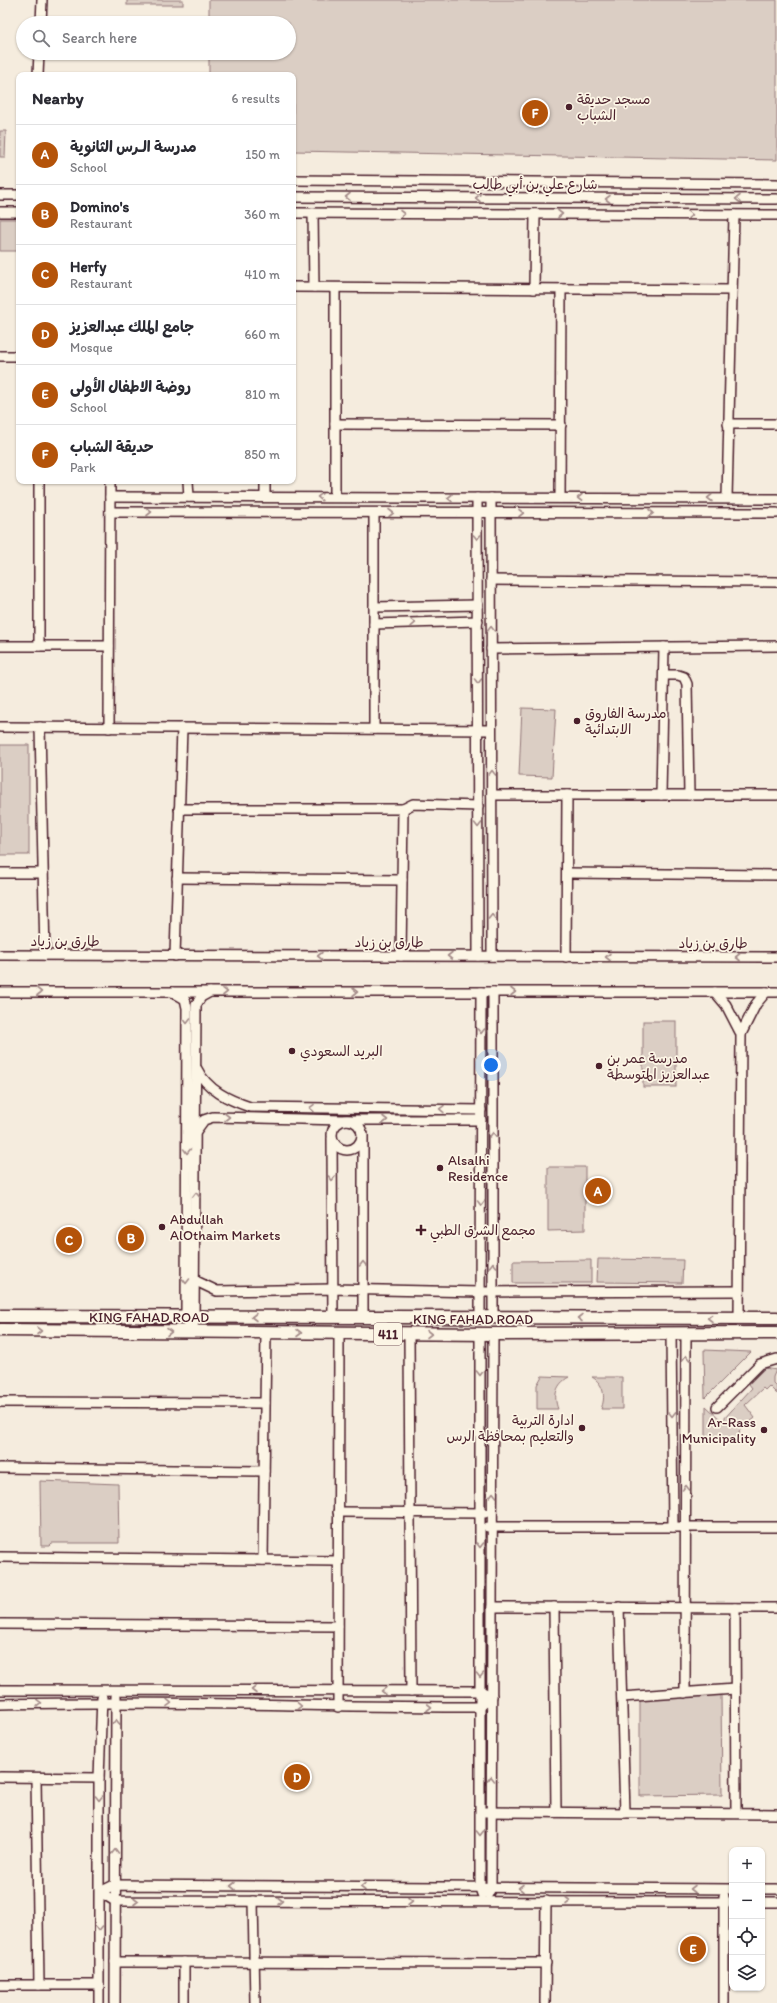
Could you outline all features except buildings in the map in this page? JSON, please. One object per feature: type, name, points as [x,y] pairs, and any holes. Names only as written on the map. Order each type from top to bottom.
[{"type":"main road","name":"KING FAHAD ROAD","points":[[0,1316],[777,1318]]},
{"type":"main road","name":"KING FAHAD ROAD","points":[[0,1330],[409,1334],[777,1333]]},
{"type":"street","points":[[41,16],[42,0]]},
{"type":"street","points":[[38,72],[39,60]]},
{"type":"street","points":[[296,180],[777,184]]},
{"type":"street","points":[[0,195],[16,195]]},
{"type":"street","name":"شارع علي بن أبي طالب","points":[[296,197],[777,199]]},
{"type":"street","points":[[0,212],[16,212]]},
{"type":"street","points":[[296,213],[777,215]]},
{"type":"street","points":[[313,213],[314,287]]},
{"type":"street","points":[[534,289],[535,214]]},
{"type":"street","points":[[726,498],[734,215]]},
{"type":"street","points":[[296,287],[732,290]]},
{"type":"street","points":[[335,288],[335,497]]},
{"type":"street","points":[[560,498],[561,289]]},
{"type":"street","points":[[0,356],[16,356]]},
{"type":"street","points":[[335,424],[560,425]]},
{"type":"street","points":[[728,424],[777,424]]},
{"type":"street","points":[[38,484],[39,646]]},
{"type":"street","points":[[109,728],[110,484]]},
{"type":"street","points":[[188,484],[188,497]]},
{"type":"street","points":[[265,497],[266,484]]},
{"type":"street","points":[[110,497],[777,498]]},
{"type":"street","points":[[477,498],[478,956]]},
{"type":"street","points":[[491,498],[492,956]]},
{"type":"street","points":[[110,512],[777,513]]},
{"type":"street","points":[[374,513],[374,730]]},
{"type":"street","points":[[491,580],[777,582]]},
{"type":"street","points":[[374,607],[478,605]]},
{"type":"street","points":[[374,624],[478,621]]},
{"type":"street","points":[[0,646],[110,646]]},
{"type":"street","points":[[491,649],[777,646]]},
{"type":"street","points":[[661,795],[664,647]]},
{"type":"street","points":[[664,675],[678,675],[684,677],[687,684],[688,795]]},
{"type":"street","points":[[0,727],[492,730]]},
{"type":"street","points":[[40,727],[45,955]]},
{"type":"street","points":[[175,956],[182,728]]},
{"type":"street","points":[[492,795],[777,795]]},
{"type":"street","points":[[566,957],[567,795]]},
{"type":"street","points":[[179,809],[403,809],[413,804],[478,806]]},
{"type":"street","points":[[401,956],[403,809]]},
{"type":"street","points":[[0,873],[43,873]]},
{"type":"street","points":[[567,873],[777,875]]},
{"type":"street","points":[[177,878],[402,880]]},
{"type":"street","name":"طارق بن زياد","points":[[0,955],[777,957]]},
{"type":"street","points":[[0,992],[777,992]]},
{"type":"street","points":[[171,992],[185,999],[187,1008],[190,1317],[192,1332]]},
{"type":"street","points":[[190,1317],[196,1281],[196,1005],[201,997],[210,992]]},
{"type":"street","points":[[480,1318],[481,992]]},
{"type":"street","points":[[493,992],[493,1318]]},
{"type":"street","points":[[715,992],[726,1005],[741,1034]]},
{"type":"street","points":[[738,1318],[741,1034],[756,1004],[766,992]]},
{"type":"street","points":[[196,1066],[205,1082],[214,1090],[226,1098],[250,1107],[481,1110]]},
{"type":"street","points":[[335,1108],[347,1120],[362,1129],[363,1134],[363,1317]]},
{"type":"street","points":[[333,1317],[333,1129],[362,1108]]},
{"type":"street","points":[[196,1132],[204,1120],[213,1117],[347,1120],[481,1120]]},
{"type":"street","points":[[332,1139],[342,1150],[352,1150],[360,1144],[363,1134]]},
{"type":"street","points":[[196,1281],[217,1291],[333,1289],[480,1292],[739,1291]]},
{"type":"street","points":[[263,1560],[266,1333]]},
{"type":"street","points":[[338,1333],[338,1707]]},
{"type":"street","points":[[685,1693],[686,1333]]},
{"type":"street","points":[[409,1334],[411,1691]]},
{"type":"street","points":[[480,1334],[480,1888],[486,1901]]},
{"type":"street","points":[[486,1901],[491,1888],[493,1334]]},
{"type":"street","points":[[671,1334],[673,1527]]},
{"type":"street","points":[[717,1407],[760,1364],[777,1359]]},
{"type":"street","points":[[0,1402],[265,1403]]},
{"type":"street","points":[[0,1468],[264,1471]]},
{"type":"street","points":[[338,1512],[493,1513]]},
{"type":"street","points":[[480,1527],[777,1527]]},
{"type":"street","points":[[0,1557],[338,1561]]},
{"type":"street","points":[[492,1607],[777,1608]]},
{"type":"street","points":[[554,1607],[556,1812]]},
{"type":"street","points":[[619,1607],[625,1813]]},
{"type":"street","points":[[735,1608],[736,1813]]},
{"type":"street","points":[[0,1624],[338,1626]]},
{"type":"street","points":[[99,2003],[99,1778],[102,1689]]},
{"type":"street","points":[[0,1690],[117,1689],[480,1691],[492,1696]]},
{"type":"street","points":[[115,2003],[114,1885],[117,1689]]},
{"type":"street","points":[[622,1697],[735,1689]]},
{"type":"street","points":[[0,1704],[116,1702],[338,1707],[480,1707],[492,1696]]},
{"type":"street","points":[[0,1777],[99,1778]]},
{"type":"street","points":[[36,1778],[40,1984]]},
{"type":"street","points":[[480,1812],[777,1814]]},
{"type":"street","points":[[100,1892],[114,1885],[728,1889],[724,2003]]},
{"type":"street","points":[[765,1889],[777,1889]]},
{"type":"street","points":[[100,1892],[115,1901],[728,1902]]},
{"type":"street","points":[[253,1901],[255,2003]]},
{"type":"street","points":[[545,2003],[546,1901]]},
{"type":"street","points":[[765,1902],[777,1902]]},
{"type":"street","points":[[115,1962],[546,1963]]},
{"type":"street","points":[[184,1962],[184,2003]]},
{"type":"street","points":[[0,1984],[99,1984]]},
{"type":"shaded area","points":[[127,0],[183,0],[183,5],[127,5]]},
{"type":"shaded area","points":[[209,0],[777,0],[777,160],[296,151],[296,72],[209,72],[209,60],[296,60],[296,16],[209,16]]},
{"type":"shaded area","points":[[0,131],[6,131],[5,157],[0,157]]},
{"type":"shaded area","points":[[0,219],[16,219],[16,251],[0,251]]},
{"type":"shaded area","points":[[522,708],[556,709],[552,777],[519,776]]},
{"type":"shaded area","points":[[0,745],[29,745],[29,855],[0,855]]},
{"type":"shaded area","points":[[643,1021],[676,1021],[676,1087],[643,1087]]},
{"type":"shaded area","points":[[548,1167],[585,1167],[585,1230],[548,1231]]},
{"type":"shaded area","points":[[598,1259],[683,1260],[682,1283],[597,1282]]},
{"type":"shaded area","points":[[591,1260],[591,1283],[513,1283],[513,1261]]},
{"type":"shaded area","points":[[704,1350],[751,1352],[705,1398]]},
{"type":"shaded area","points":[[765,1368],[776,1370],[773,1377],[773,1383],[777,1387],[777,1394],[769,1386],[765,1390],[763,1388],[745,1405],[755,1418],[739,1431],[741,1439],[737,1442],[706,1442],[706,1406],[722,1421],[752,1388],[749,1384]]},
{"type":"shaded area","points":[[542,1376],[569,1377],[558,1387],[556,1400],[558,1409],[537,1409],[537,1385]]},
{"type":"shaded area","points":[[592,1377],[622,1377],[622,1409],[601,1409],[604,1395],[603,1391],[599,1383]]},
{"type":"shaded area","points":[[40,1481],[118,1484],[119,1543],[52,1543],[49,1546],[41,1546]]},
{"type":"shaded area","points":[[721,1693],[722,1795],[640,1796],[640,1698]]},
{"type":"place","name":"مسجد حديقة الشباب","points":[[569,107]]},
{"type":"place","name":"حديقة الشباب","points":[[535,113]]},
{"type":"place","name":"مدرسة الفاروق الابتدائية","points":[[577,721]]},
{"type":"place","name":"البريد السعودي","points":[[292,1051]]},
{"type":"place","name":"مدرسة عمر بن عبدالعزيز المتوسطة","points":[[599,1066]]},
{"type":"place","name":"Alsalhi Residence","points":[[440,1168]]},
{"type":"place","name":"مدرسة الـرس الثانوية","points":[[598,1191]]},
{"type":"place","name":"Abdullah AlOthaim Markets","points":[[162,1227]]},
{"type":"place","name":"مجمع الشرق الطبي","points":[[421,1230]]},
{"type":"place","name":"Domino's","points":[[131,1238]]},
{"type":"place","name":"Herfy","points":[[69,1240]]},
{"type":"place","name":"ادارة التربية والتعليم بمحافظة الرس","points":[[582,1428]]},
{"type":"place","name":"Ar-Rass Municipality","points":[[764,1430]]},
{"type":"place","name":"جامع الملك عبدالعزيز","points":[[297,1777]]},
{"type":"place","name":"روضة الاطفال الأولى","points":[[693,1949]]}]
